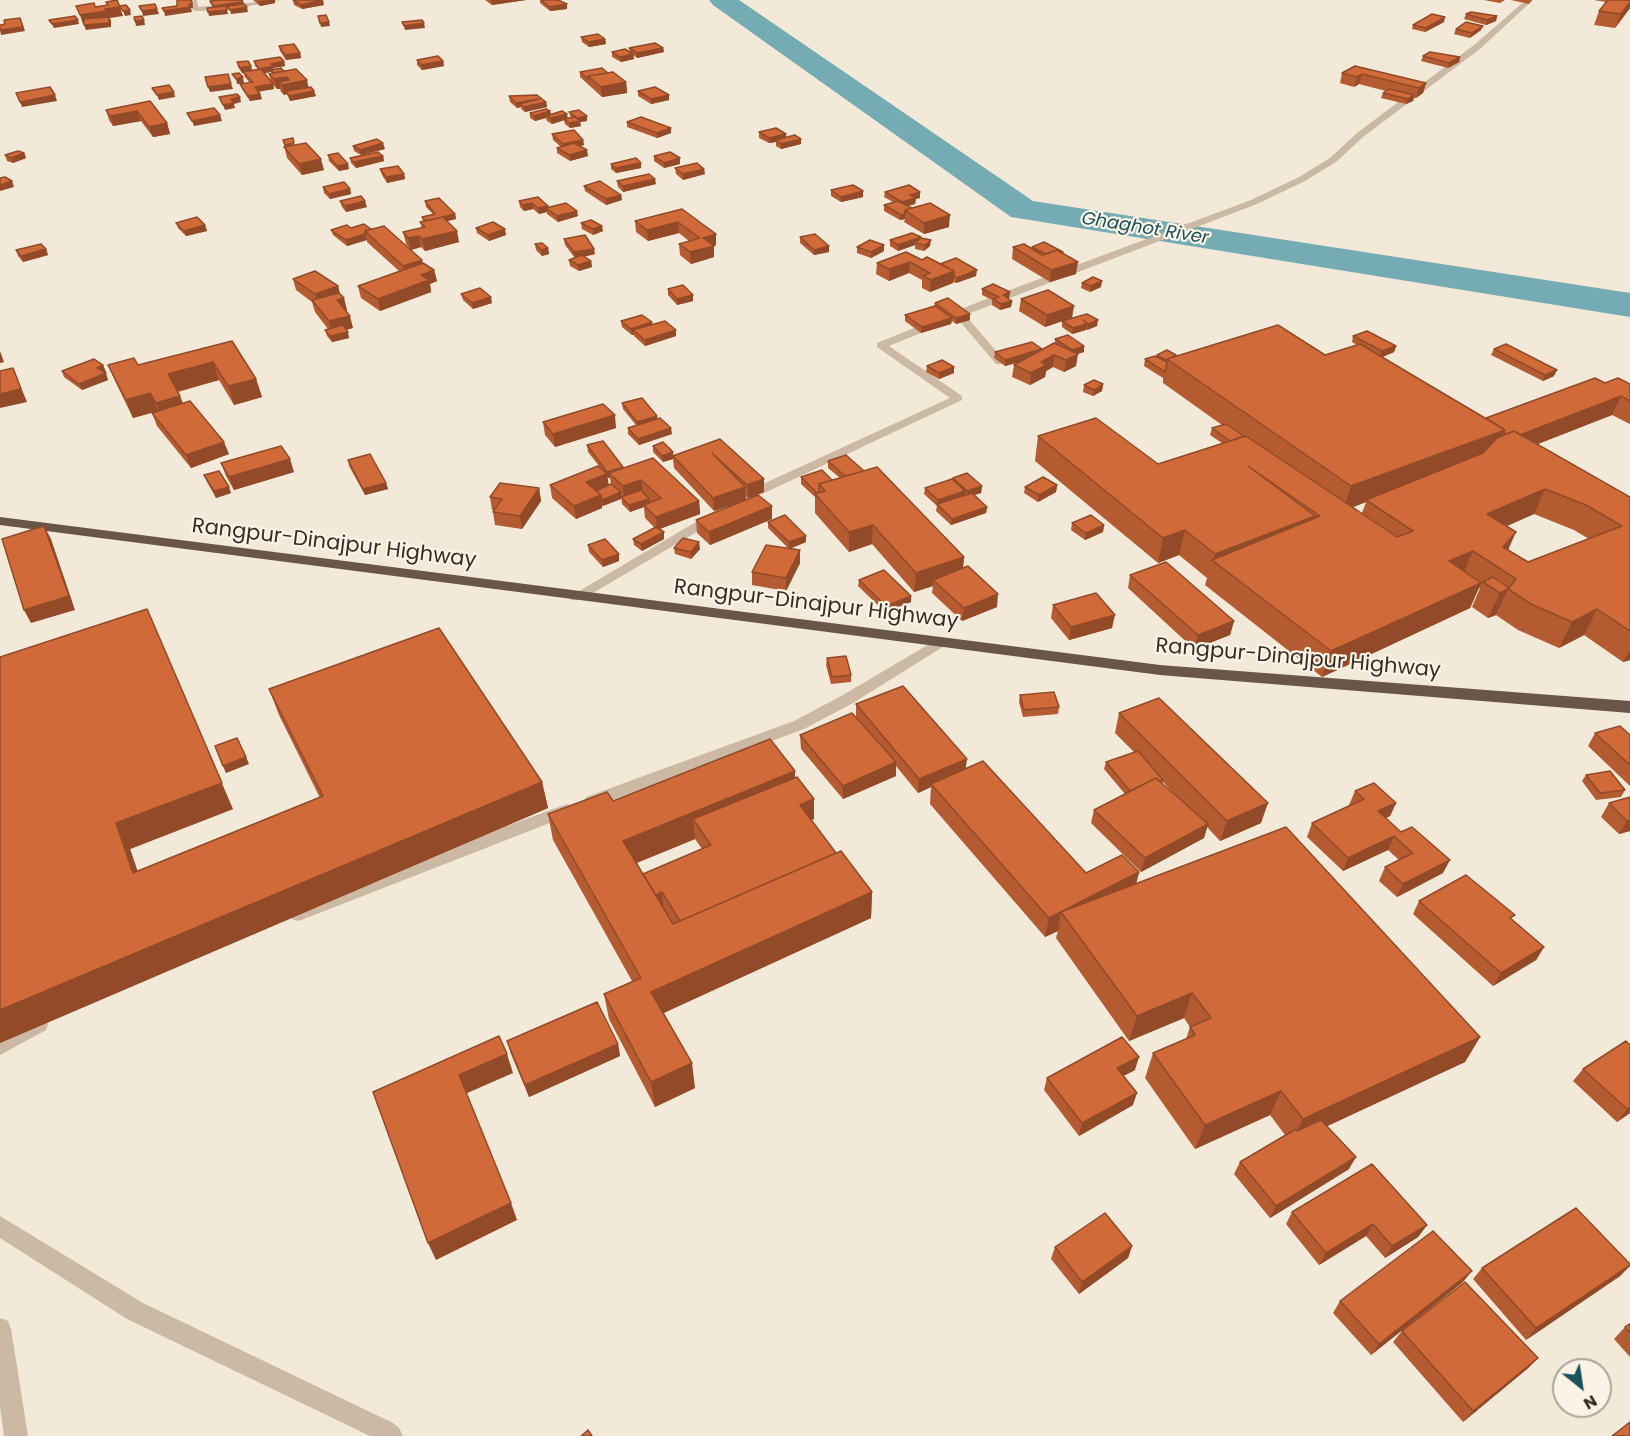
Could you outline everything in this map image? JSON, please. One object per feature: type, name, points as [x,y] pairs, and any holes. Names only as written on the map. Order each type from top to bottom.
[{"type":"highway","name":"Rangpur-Dinajpur Highway","points":[[0,521],[576,597],[1160,670],[1630,707]]},
{"type":"street","points":[[194,0],[195,9],[227,8],[280,0]]},
{"type":"street","points":[[576,597],[753,493],[958,398],[881,345],[1254,202],[1302,179],[1333,159],[1360,135],[1478,47],[1530,0]]},
{"type":"street","points":[[959,314],[1000,362]]},
{"type":"street","points":[[280,921],[469,846],[799,725],[848,699],[941,642]]},
{"type":"street","points":[[0,1047],[49,1017]]},
{"type":"street","points":[[0,1227],[135,1311],[385,1431],[391,1436]]},
{"type":"street","points":[[0,1329],[16,1436]]},
{"type":"building","points":[[117,0],[120,7],[80,15],[76,6],[94,3],[95,7],[108,5],[106,2]]},
{"type":"building","points":[[177,0],[191,0],[192,4],[189,4],[190,7],[164,11],[162,8],[177,6]]},
{"type":"building","points":[[242,0],[243,2],[213,6],[210,1]]},
{"type":"building","points":[[293,0],[322,0],[301,5]]},
{"type":"building","points":[[541,0],[558,0],[567,4],[550,7]]},
{"type":"building","points":[[1608,0],[1630,0],[1630,2],[1621,14],[1599,11]]},
{"type":"building","points":[[155,4],[157,9],[142,11],[139,6]]},
{"type":"building","points":[[244,4],[247,7],[230,10],[227,6]]},
{"type":"building","points":[[126,5],[130,10],[123,11],[119,6]]},
{"type":"building","points":[[226,6],[227,10],[208,12],[207,8]]},
{"type":"building","points":[[1471,12],[1497,16],[1487,20],[1466,14]]},
{"type":"building","points":[[1432,14],[1445,17],[1426,28],[1413,25]]},
{"type":"building","points":[[326,15],[329,22],[320,23],[318,16]]},
{"type":"building","points":[[75,16],[78,20],[52,24],[49,20]]},
{"type":"building","points":[[142,16],[144,20],[135,21],[134,17]]},
{"type":"building","points":[[109,17],[109,23],[84,25],[84,19]]},
{"type":"building","points":[[20,18],[23,27],[0,30],[0,25],[5,24],[4,20]]},
{"type":"building","points":[[422,20],[424,23],[404,26],[402,22]]},
{"type":"building","points":[[1466,22],[1483,26],[1472,33],[1456,29]]},
{"type":"building","points":[[598,34],[605,39],[588,42],[581,37]]},
{"type":"building","points":[[655,43],[663,48],[637,53],[629,48]]},
{"type":"building","points":[[294,44],[300,53],[285,55],[279,46]]},
{"type":"building","points":[[625,49],[633,54],[620,57],[612,52]]},
{"type":"building","points":[[1430,52],[1460,57],[1449,63],[1423,56]]},
{"type":"building","points":[[438,56],[443,61],[421,65],[417,60]]},
{"type":"building","points":[[280,57],[284,61],[259,69],[254,61]]},
{"type":"building","points":[[248,61],[251,66],[240,68],[237,62]]},
{"type":"building","points":[[1355,66],[1426,83],[1419,88],[1362,74],[1357,77],[1342,73]]},
{"type":"building","points":[[281,68],[284,71],[273,73],[271,70]]},
{"type":"building","points":[[602,68],[608,73],[588,76],[589,80],[580,72]]},
{"type":"building","points":[[261,69],[273,84],[255,87],[260,94],[248,96],[240,84],[253,82],[243,72]]},
{"type":"building","points":[[296,69],[307,80],[282,85],[279,82],[289,80],[287,77],[274,79],[269,74]]},
{"type":"building","points":[[613,72],[626,82],[601,87],[588,76]]},
{"type":"building","points":[[239,73],[243,77],[236,79],[232,74]]},
{"type":"building","points":[[228,74],[231,84],[208,87],[205,77]]},
{"type":"building","points":[[169,85],[174,92],[157,95],[152,88]]},
{"type":"building","points":[[50,87],[55,95],[20,102],[16,93]]},
{"type":"building","points":[[311,87],[314,91],[289,96],[286,91]]},
{"type":"building","points":[[655,87],[669,95],[651,99],[638,91]]},
{"type":"building","points":[[1389,89],[1414,95],[1408,99],[1383,93]]},
{"type":"building","points":[[237,94],[240,97],[231,99],[234,103],[223,105],[219,97]]},
{"type":"building","points":[[537,95],[546,102],[524,107],[520,104],[539,99],[516,103],[509,96]]},
{"type":"building","points":[[150,101],[167,123],[149,127],[137,111],[110,116],[106,110]]},
{"type":"building","points":[[214,108],[220,115],[192,121],[187,113]]},
{"type":"building","points":[[546,109],[550,111],[534,116],[530,113]]},
{"type":"building","points":[[579,110],[587,116],[577,118],[569,112]]},
{"type":"building","points":[[562,111],[567,114],[551,118],[546,116]]},
{"type":"building","points":[[575,117],[580,121],[569,123],[564,119]]},
{"type":"building","points":[[641,117],[671,128],[657,133],[627,122]]},
{"type":"building","points":[[776,128],[786,134],[769,138],[759,132]]},
{"type":"building","points":[[574,130],[583,140],[563,144],[552,134]]},
{"type":"building","points":[[795,135],[801,139],[781,144],[776,140]]},
{"type":"building","points":[[293,138],[294,143],[285,145],[283,140]]},
{"type":"building","points":[[377,139],[383,143],[360,150],[353,146]]},
{"type":"building","points":[[306,143],[321,159],[299,164],[284,147]]},
{"type":"building","points":[[574,143],[587,150],[569,155],[557,148]]},
{"type":"building","points":[[18,151],[24,153],[11,158],[5,155]]},
{"type":"building","points":[[378,152],[383,156],[354,162],[350,158]]},
{"type":"building","points":[[670,152],[680,158],[664,163],[654,156]]},
{"type":"building","points":[[338,153],[348,164],[337,166],[328,155]]},
{"type":"building","points":[[636,158],[641,163],[615,168],[611,164]]},
{"type":"building","points":[[697,163],[704,169],[683,174],[675,168]]},
{"type":"building","points":[[398,166],[404,174],[386,177],[380,169]]},
{"type":"building","points":[[649,174],[655,179],[623,186],[617,181]]},
{"type":"building","points":[[5,177],[12,181],[0,185],[0,178]]},
{"type":"building","points":[[600,181],[621,195],[606,199],[584,186]]},
{"type":"building","points":[[344,182],[350,189],[329,194],[323,187]]},
{"type":"building","points":[[853,185],[863,191],[841,197],[831,190]]},
{"type":"building","points":[[909,185],[920,192],[910,195],[916,198],[902,202],[885,192]]},
{"type":"building","points":[[361,196],[365,201],[345,206],[340,201]]},
{"type":"building","points":[[538,197],[548,206],[538,208],[532,203],[523,205],[519,201]]},
{"type":"building","points":[[439,198],[455,214],[426,221],[422,217],[435,214],[425,201]]},
{"type":"building","points":[[898,201],[912,208],[905,210],[905,214],[901,215],[884,205]]},
{"type":"building","points":[[566,203],[577,211],[557,216],[546,208]]},
{"type":"building","points":[[930,203],[950,215],[924,223],[905,210]]},
{"type":"building","points":[[682,209],[716,234],[703,238],[714,246],[690,252],[679,244],[700,238],[678,222],[647,230],[635,221]]},
{"type":"building","points":[[197,217],[205,225],[184,231],[176,223]]},
{"type":"building","points":[[443,217],[457,231],[422,239],[419,236],[408,238],[403,232],[425,227],[420,222]]},
{"type":"building","points":[[591,220],[602,226],[593,229],[581,223]]},
{"type":"building","points":[[493,222],[505,229],[488,235],[476,228]]},
{"type":"building","points":[[364,224],[371,229],[365,231],[365,234],[346,240],[331,230],[347,225],[351,228]]},
{"type":"building","points":[[384,226],[422,260],[403,266],[365,231]]},
{"type":"building","points":[[912,233],[921,237],[898,245],[890,240]]},
{"type":"building","points":[[815,234],[829,246],[814,250],[800,237]]},
{"type":"building","points":[[585,235],[594,249],[574,252],[564,239]]},
{"type":"building","points":[[921,238],[931,240],[925,245],[915,243]]},
{"type":"building","points":[[870,240],[884,245],[871,252],[857,247]]},
{"type":"building","points":[[1044,242],[1063,252],[1057,250],[1046,254],[1032,247]]},
{"type":"building","points":[[542,243],[548,248],[541,250],[535,244]]},
{"type":"building","points":[[41,244],[46,249],[21,256],[16,250]]},
{"type":"building","points":[[1024,244],[1042,255],[1057,250],[1078,262],[1051,270],[1013,247]]},
{"type":"building","points":[[906,252],[922,260],[927,257],[954,271],[931,280],[923,276],[930,273],[910,262],[889,269],[877,263]]},
{"type":"building","points":[[582,255],[591,261],[578,265],[569,260]]},
{"type":"building","points":[[956,258],[977,270],[957,278],[954,276],[954,271],[940,264]]},
{"type":"building","points":[[423,263],[434,270],[421,275],[429,280],[378,299],[358,286]]},
{"type":"building","points":[[315,271],[338,286],[315,294],[293,279]]},
{"type":"building","points":[[1093,277],[1102,281],[1091,286],[1082,283]]},
{"type":"building","points":[[993,284],[1010,292],[1003,295],[1012,301],[1001,304],[993,299],[999,297],[982,289]]},
{"type":"building","points":[[683,285],[693,295],[677,299],[668,289]]},
{"type":"building","points":[[480,288],[491,297],[472,303],[461,294]]},
{"type":"building","points":[[1048,290],[1074,306],[1047,315],[1021,299]]},
{"type":"building","points":[[339,293],[344,298],[337,300],[350,316],[329,321],[312,300]]},
{"type":"building","points":[[948,298],[970,314],[956,318],[935,303]]},
{"type":"building","points":[[935,306],[952,318],[922,327],[905,315]]},
{"type":"building","points":[[1087,314],[1098,320],[1088,324],[1083,320],[1087,324],[1073,328],[1062,321]]},
{"type":"building","points":[[642,315],[652,322],[631,329],[621,321]]},
{"type":"building","points":[[665,321],[676,330],[645,340],[633,330]]},
{"type":"building","points":[[343,325],[348,332],[330,336],[325,330]]},
{"type":"building","points":[[1278,325],[1325,355],[1360,344],[1505,430],[1351,486],[1167,359]]},
{"type":"building","points":[[1367,331],[1396,346],[1382,351],[1353,336]]},
{"type":"building","points":[[1068,335],[1084,346],[1072,350],[1055,339]]},
{"type":"building","points":[[232,341],[256,379],[228,386],[213,362],[168,374],[180,396],[156,403],[150,393],[126,400],[108,365],[134,358],[138,365]]},
{"type":"building","points":[[1032,342],[1042,349],[1005,360],[995,352]]},
{"type":"building","points":[[1054,343],[1078,354],[1066,360],[1054,355],[1041,362],[1046,365],[1031,373],[1014,365]]},
{"type":"building","points":[[1506,344],[1557,370],[1545,375],[1494,349]]},
{"type":"building","points":[[1167,350],[1176,355],[1166,360],[1157,355]]},
{"type":"building","points":[[1155,356],[1167,362],[1165,372],[1145,359]]},
{"type":"building","points":[[94,359],[103,365],[97,368],[106,373],[79,384],[62,371]]},
{"type":"building","points":[[942,360],[954,367],[939,373],[927,366]]},
{"type":"building","points":[[13,368],[21,389],[0,394],[0,371]]},
{"type":"building","points":[[1595,378],[1605,383],[1618,378],[1630,384],[1630,401],[1621,396],[1520,435],[1514,431],[1504,433],[1505,430],[1486,418]]},
{"type":"building","points":[[1094,380],[1103,384],[1094,390],[1084,385]]},
{"type":"building","points":[[642,398],[657,416],[637,422],[622,403]]},
{"type":"building","points":[[190,401],[224,442],[186,455],[152,413]]},
{"type":"building","points":[[603,404],[615,415],[553,434],[543,422]]},
{"type":"building","points":[[660,418],[671,428],[638,439],[628,428]]},
{"type":"building","points":[[1096,418],[1158,464],[1246,436],[1397,537],[1413,531],[1366,500],[1483,453],[1497,438],[1514,431],[1630,497],[1630,631],[1597,609],[1572,622],[1531,604],[1508,589],[1500,593],[1483,582],[1493,577],[1509,588],[1516,579],[1473,551],[1449,561],[1481,583],[1331,651],[1212,560],[1320,516],[1248,466],[1315,516],[1215,554],[1185,530],[1163,538],[1038,436]],"holes":[[[1545,489],[1586,505],[1622,526],[1528,562],[1503,547],[1516,532],[1487,514]]]},
{"type":"building","points":[[1226,424],[1244,436],[1230,441],[1212,428]]},
{"type":"building","points":[[720,439],[764,479],[747,485],[712,453],[745,487],[713,498],[673,456]]},
{"type":"building","points":[[603,441],[623,467],[607,472],[587,445]]},
{"type":"building","points":[[663,442],[673,452],[662,456],[653,446]]},
{"type":"building","points":[[281,446],[290,459],[229,477],[221,463]]},
{"type":"building","points":[[370,454],[386,483],[363,489],[348,460]]},
{"type":"building","points":[[846,455],[864,471],[845,476],[828,461]]},
{"type":"building","points":[[653,458],[699,501],[656,517],[644,505],[661,498],[641,480],[623,486],[609,473]]},
{"type":"building","points":[[598,466],[607,474],[586,482],[601,495],[574,506],[550,485]]},
{"type":"building","points":[[877,467],[964,557],[916,573],[873,525],[849,532],[815,494],[825,491],[819,484]]},
{"type":"building","points":[[822,470],[832,480],[819,484],[817,493],[801,477]]},
{"type":"building","points":[[219,471],[229,487],[214,491],[204,475]]},
{"type":"building","points":[[967,473],[982,486],[967,491],[953,478]]},
{"type":"building","points":[[1043,477],[1057,485],[1039,495],[1025,487]]},
{"type":"building","points":[[952,479],[965,491],[938,500],[925,488]]},
{"type":"building","points":[[500,483],[539,488],[520,516],[493,512],[502,499],[490,497]]},
{"type":"building","points":[[611,484],[621,492],[602,500],[601,495],[596,491]]},
{"type":"building","points":[[641,490],[649,499],[629,505],[621,497]]},
{"type":"building","points":[[972,493],[987,507],[952,519],[937,504]]},
{"type":"building","points":[[758,495],[772,506],[709,532],[696,520]]},
{"type":"building","points":[[785,515],[806,536],[789,542],[768,522]]},
{"type":"building","points":[[1091,515],[1104,525],[1086,533],[1072,523]]},
{"type":"building","points":[[44,526],[69,596],[24,610],[2,539]]},
{"type":"building","points":[[656,527],[664,532],[641,544],[633,539]]},
{"type":"building","points":[[683,538],[699,542],[691,552],[674,548]]},
{"type":"building","points":[[605,539],[619,554],[602,560],[588,545]]},
{"type":"building","points":[[766,545],[800,550],[786,578],[752,572]]},
{"type":"building","points":[[1166,562],[1234,621],[1198,635],[1130,575]]},
{"type":"building","points":[[968,566],[998,594],[964,608],[933,580]]},
{"type":"building","points":[[884,570],[911,596],[886,606],[859,580]]},
{"type":"building","points":[[1096,593],[1115,615],[1071,627],[1053,605]]},
{"type":"building","points":[[147,609],[222,783],[116,823],[133,873],[323,796],[269,689],[439,628],[542,782],[0,1010],[0,657]]},
{"type":"building","points":[[846,656],[851,675],[832,677],[827,658]]},
{"type":"building","points":[[903,686],[967,759],[919,779],[856,704]]},
{"type":"building","points":[[1054,692],[1059,707],[1024,710],[1020,695]]},
{"type":"building","points":[[1159,698],[1268,803],[1227,821],[1119,713]]},
{"type":"building","points":[[852,713],[896,762],[843,786],[800,735]]},
{"type":"building","points":[[1620,726],[1630,735],[1630,765],[1595,733]]},
{"type":"building","points":[[237,738],[246,757],[223,766],[215,746]]},
{"type":"building","points":[[770,739],[795,771],[623,841],[673,924],[841,851],[872,892],[651,992],[692,1063],[651,1082],[604,994],[641,978],[548,814],[607,792],[613,801]]},
{"type":"building","points":[[1138,751],[1163,780],[1159,781],[1156,778],[1130,791],[1106,762]]},
{"type":"building","points":[[983,761],[1086,873],[1122,855],[1139,872],[1049,918],[931,784]]},
{"type":"building","points":[[1610,771],[1625,790],[1600,793],[1586,775]]},
{"type":"building","points":[[797,777],[814,799],[800,805],[836,853],[680,921],[662,892],[656,895],[643,874],[711,845],[693,819]]},
{"type":"building","points":[[1156,778],[1208,824],[1145,858],[1094,810]]},
{"type":"building","points":[[1374,783],[1396,803],[1378,811],[1401,832],[1412,827],[1450,860],[1403,884],[1385,867],[1413,853],[1394,836],[1348,858],[1312,823],[1364,799],[1355,791]]},
{"type":"building","points":[[1630,797],[1630,820],[1627,821],[1609,803]]},
{"type":"building","points":[[1286,827],[1480,1037],[1303,1119],[1281,1091],[1205,1125],[1153,1053],[1195,1035],[1190,1027],[1211,1018],[1192,993],[1137,1016],[1061,912]]},
{"type":"building","points":[[1466,875],[1515,915],[1510,918],[1544,947],[1501,973],[1419,901]]},
{"type":"building","points":[[597,1002],[618,1044],[525,1085],[507,1041]]},
{"type":"building","points":[[499,1036],[507,1054],[459,1075],[511,1203],[428,1243],[373,1092]]},
{"type":"building","points":[[1122,1037],[1139,1057],[1117,1068],[1137,1093],[1082,1123],[1047,1078]]},
{"type":"building","points":[[1626,1041],[1630,1045],[1630,1107],[1627,1109],[1583,1069]]},
{"type":"building","points":[[1321,1120],[1356,1157],[1276,1206],[1240,1162],[1296,1129],[1297,1131]]},
{"type":"building","points":[[1372,1164],[1427,1225],[1392,1246],[1373,1224],[1326,1253],[1292,1212]]},
{"type":"building","points":[[1576,1208],[1630,1265],[1536,1328],[1482,1268]]},
{"type":"building","points":[[1105,1213],[1132,1246],[1082,1282],[1055,1247]]},
{"type":"building","points":[[1433,1231],[1472,1271],[1379,1344],[1340,1301]]},
{"type":"building","points":[[1465,1282],[1538,1358],[1473,1411],[1402,1331]]},
{"type":"building","points":[[1630,1422],[1630,1436],[1612,1436]]},
{"type":"building","points":[[588,1430],[592,1436],[581,1436]]},
{"type":"waterway","name":"Ghaghot River","points":[[722,0],[1023,210],[1630,305]]}]
